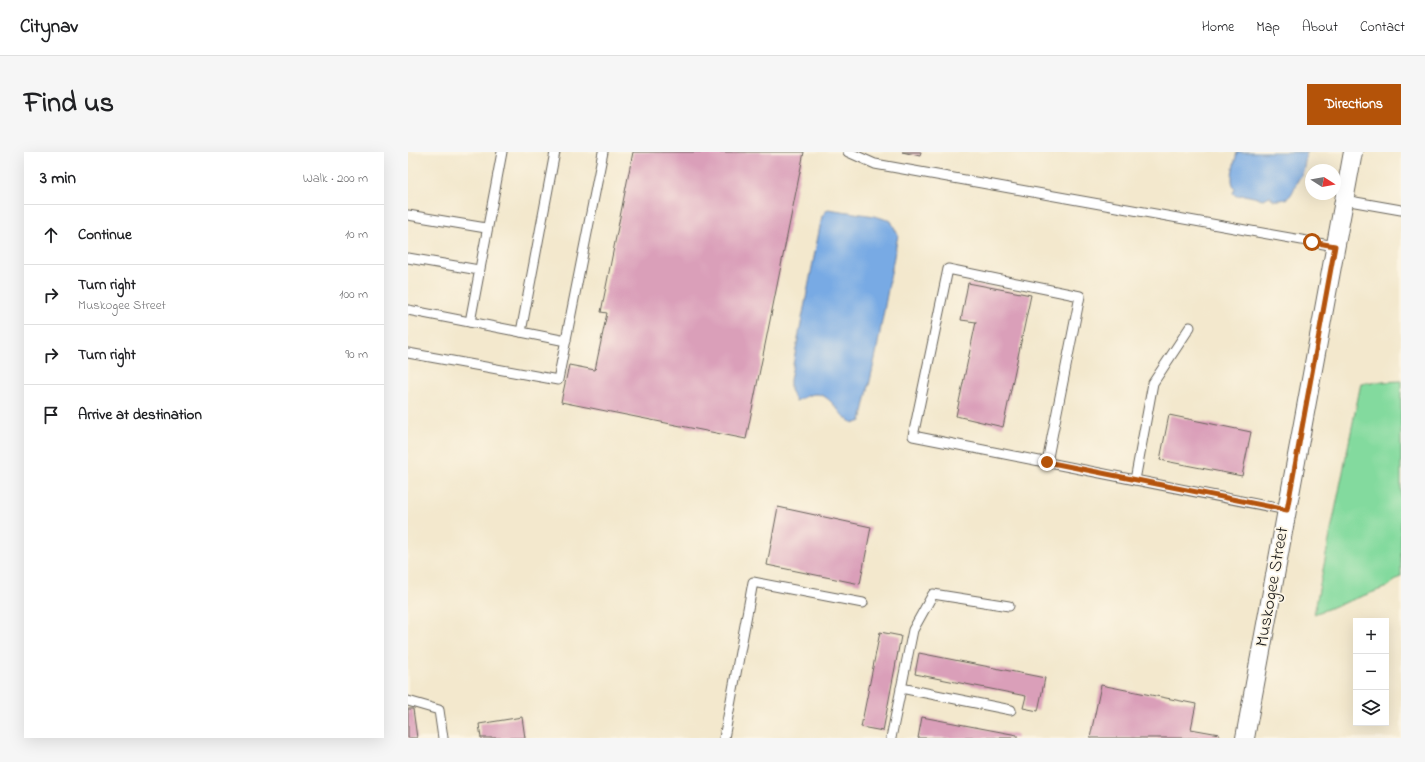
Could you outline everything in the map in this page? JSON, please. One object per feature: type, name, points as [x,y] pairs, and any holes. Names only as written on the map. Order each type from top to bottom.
[{"type":"street","name":"Muskogee Street","points":[[1246,738],[1353,152]]},
{"type":"lane","points":[[470,322],[486,228],[502,152]]},
{"type":"lane","points":[[521,332],[555,152]]},
{"type":"lane","points":[[408,353],[558,380],[603,152]]},
{"type":"lane","points":[[848,152],[875,164],[1335,246]]},
{"type":"lane","points":[[1344,200],[1401,210]]},
{"type":"lane","points":[[408,215],[486,228]]},
{"type":"lane","points":[[408,258],[479,270]]},
{"type":"lane","points":[[1047,462],[1080,296],[948,269],[914,436],[1287,510]]},
{"type":"lane","points":[[408,310],[566,341]]},
{"type":"lane","points":[[1135,480],[1153,383],[1190,327]]},
{"type":"lane","points":[[724,738],[753,582],[863,602]]},
{"type":"lane","points":[[891,738],[913,630],[933,594],[1009,606]]},
{"type":"lane","points":[[901,688],[1012,710]]},
{"type":"lane","points":[[408,701],[439,710],[443,738]]},
{"type":"green space","points":[[1401,381],[1401,576],[1387,587],[1314,614],[1361,383]]},
{"type":"water","points":[[1237,152],[1306,152],[1303,172],[1297,181],[1292,194],[1287,198],[1279,200],[1273,200],[1270,196],[1263,199],[1244,195],[1236,196],[1233,193],[1235,189],[1232,176]]},
{"type":"water","points":[[828,209],[875,216],[891,221],[898,235],[876,354],[861,421],[855,423],[844,417],[829,400],[823,396],[816,394],[806,396],[796,401],[790,390],[790,380],[822,216]]},
{"type":"building","points":[[633,152],[804,152],[746,439],[561,402],[569,365],[595,370],[607,313],[601,312]]},
{"type":"building","points":[[902,152],[921,152],[920,156]]},
{"type":"building","points":[[968,283],[1031,295],[1003,427],[956,416],[976,322],[961,320]]},
{"type":"building","points":[[1169,415],[1251,432],[1242,476],[1160,460]]},
{"type":"building","points":[[778,507],[871,527],[860,584],[767,565]]},
{"type":"building","points":[[880,632],[901,636],[883,731],[861,727]]},
{"type":"building","points":[[919,653],[1045,678],[1038,711],[1023,708],[1026,696],[915,674]]},
{"type":"building","points":[[1101,685],[1196,704],[1191,729],[1219,734],[1219,738],[1090,738]]},
{"type":"building","points":[[408,709],[413,709],[417,738],[408,738]]},
{"type":"building","points":[[522,717],[525,738],[481,738],[479,724]]},
{"type":"building","points":[[922,717],[1017,735],[1017,738],[918,738]]},
{"type":"route","points":[[1047,462],[1287,510],[1335,246],[1312,242]]}]
